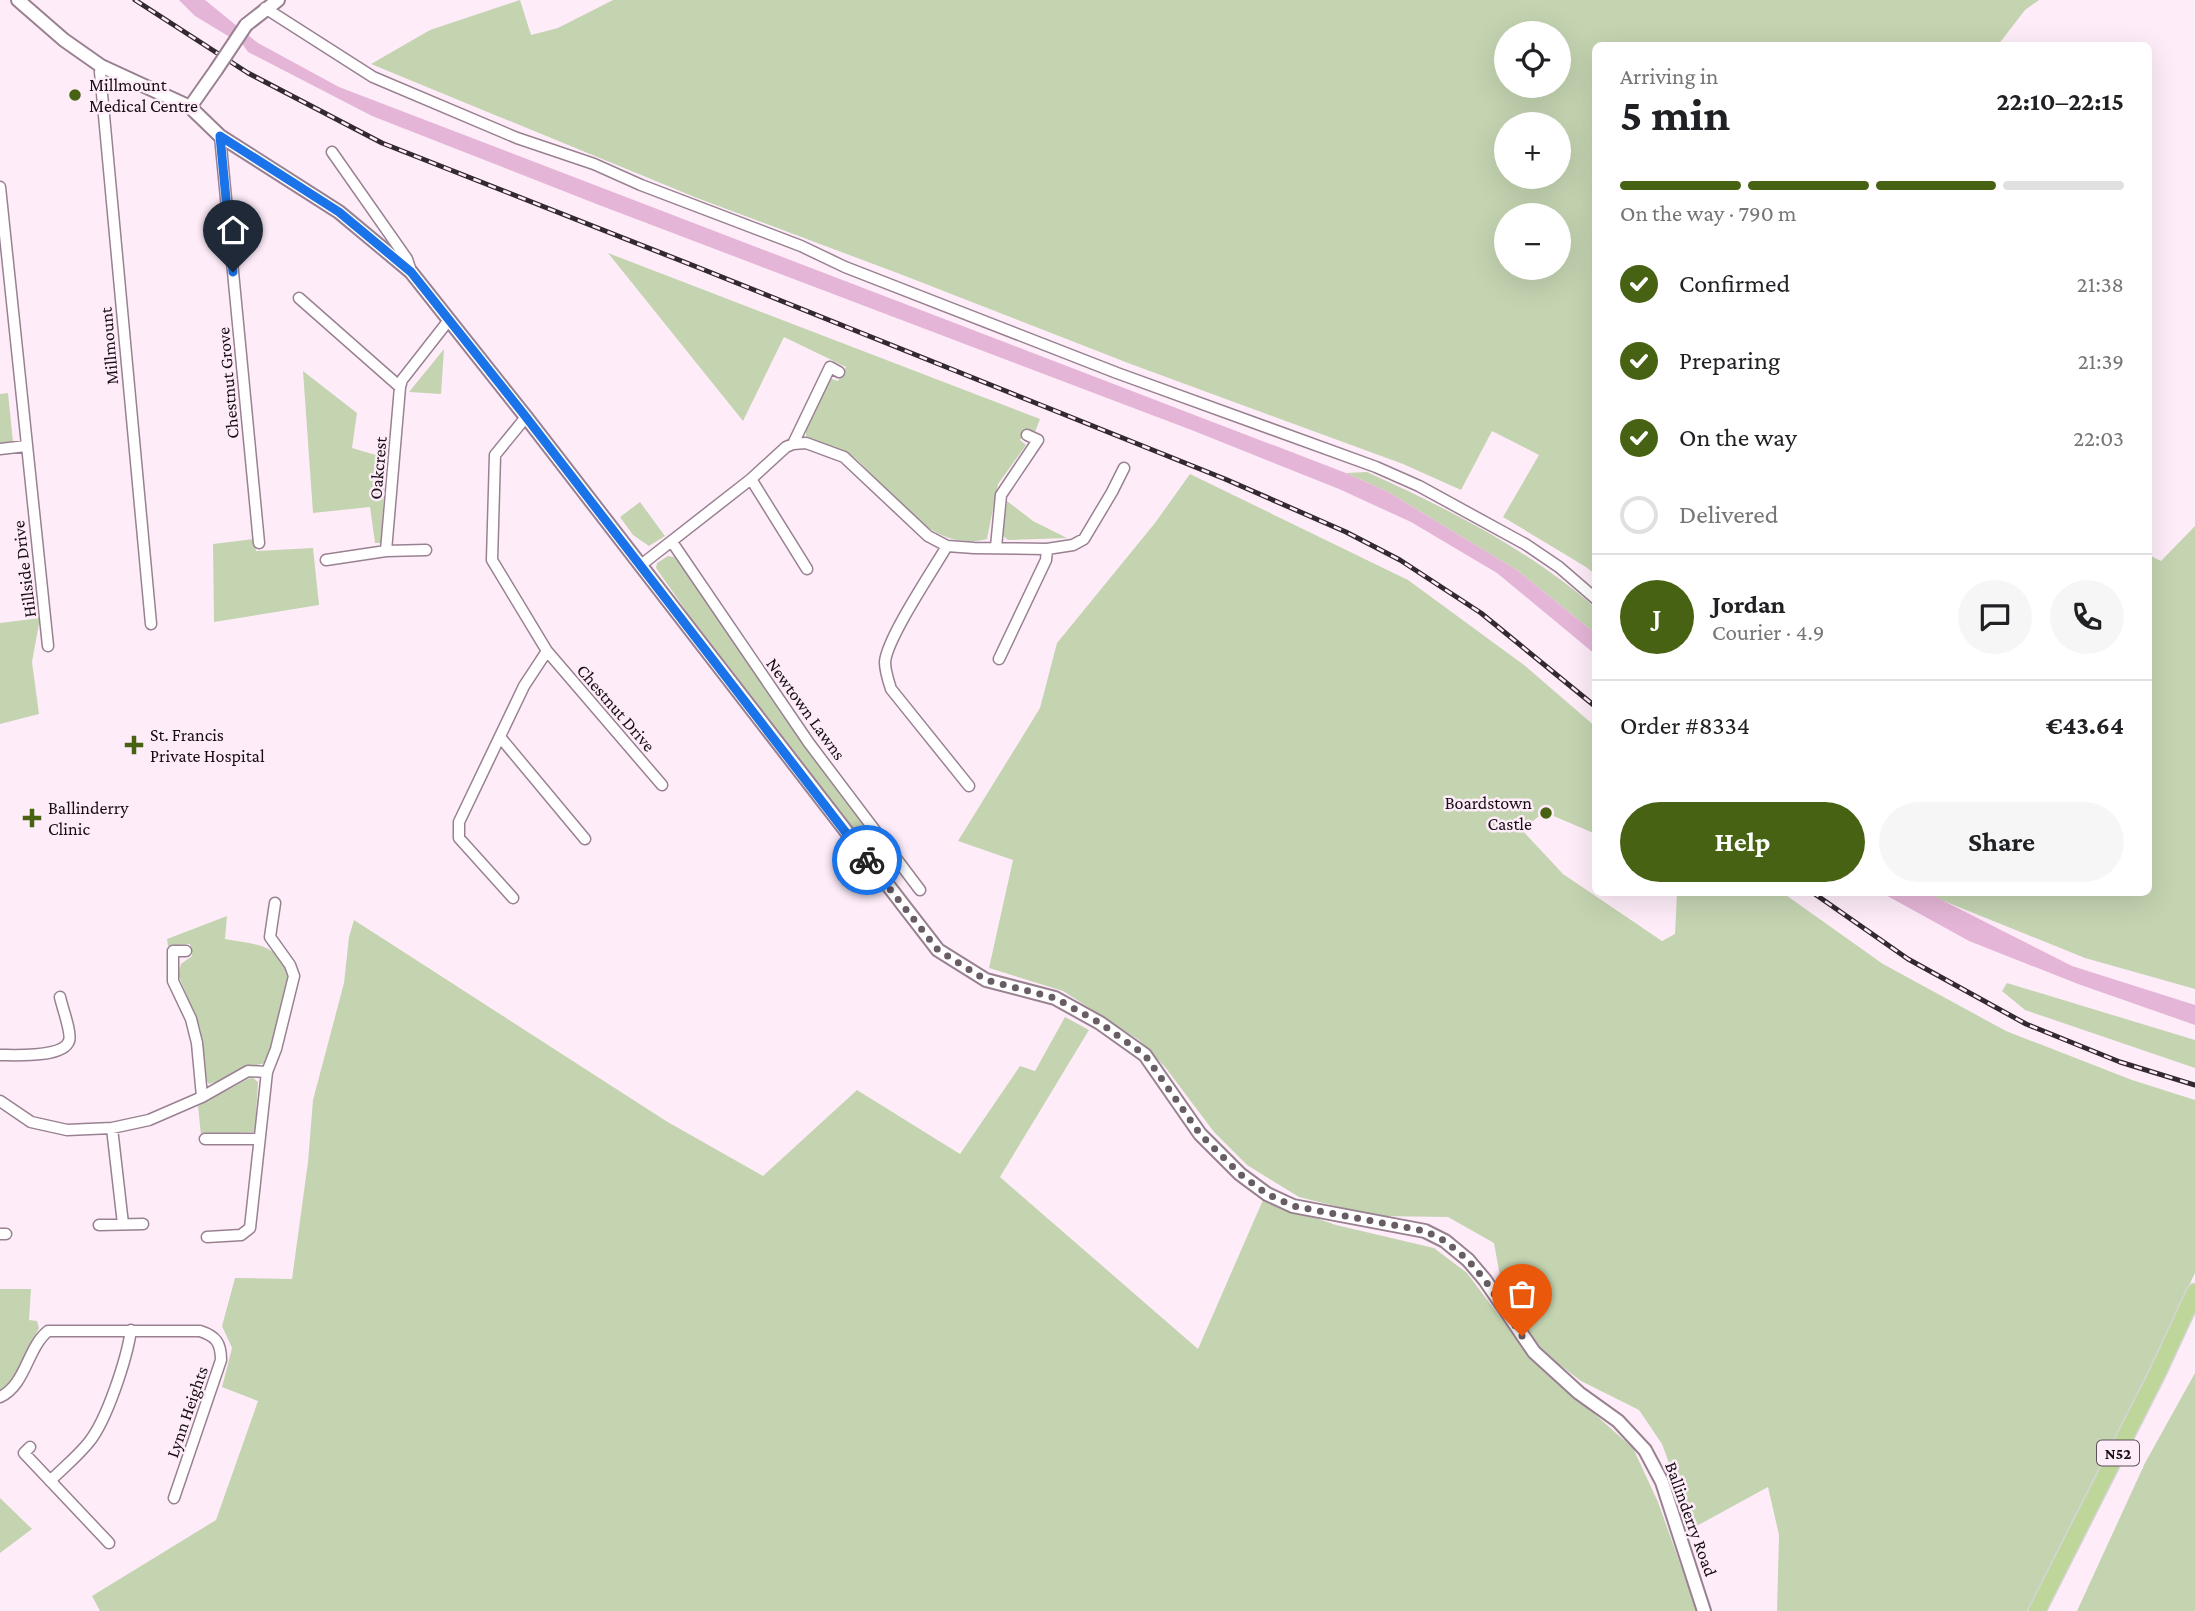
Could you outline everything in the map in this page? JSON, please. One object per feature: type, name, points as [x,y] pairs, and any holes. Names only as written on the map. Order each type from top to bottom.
[{"type":"main road","name":"N52","points":[[2036,1611],[2145,1399],[2195,1292]]},
{"type":"street","name":"Ballinderry Road","points":[[18,0],[64,40],[102,66],[190,107],[220,136],[339,212],[411,272],[938,950],[986,980],[1055,998],[1100,1023],[1145,1055],[1200,1134],[1240,1174],[1267,1194],[1293,1206],[1425,1231],[1445,1241],[1468,1260],[1485,1280],[1534,1352],[1578,1393],[1618,1421],[1645,1450],[1662,1482],[1704,1611]]},
{"type":"street","points":[[190,107],[246,25],[278,0]]},
{"type":"street","points":[[265,8],[373,77],[517,138],[594,164],[641,185],[788,241],[845,267],[1117,373],[1376,467],[1419,486],[1525,544],[1559,567],[1592,596]]},
{"type":"street","name":"Millmount","points":[[102,66],[100,72],[151,624]]},
{"type":"street","name":"Chestnut Grove","points":[[220,136],[259,542]]},
{"type":"street","points":[[332,152],[407,259],[411,272]]},
{"type":"street","name":"Hillside Drive","points":[[0,187],[3,251],[48,646]]},
{"type":"street","points":[[299,298],[400,387]]},
{"type":"street","name":"Oakcrest","points":[[386,551],[400,387],[402,380],[449,320]]},
{"type":"street","points":[[793,444],[830,367],[839,372]]},
{"type":"street","name":"Chestnut Drive","points":[[526,417],[495,455],[492,560],[547,651],[662,785]]},
{"type":"street","points":[[996,547],[1001,495],[1038,440],[1027,435]]},
{"type":"street","points":[[641,565],[793,444],[806,443],[844,457],[928,536],[947,546],[1048,549],[1073,545],[1084,539],[1124,468]]},
{"type":"street","points":[[0,449],[26,446]]},
{"type":"street","points":[[751,479],[807,569]]},
{"type":"street","name":"Newtown Lawns","points":[[672,542],[810,743],[920,890]]},
{"type":"street","points":[[947,546],[897,631],[885,659],[886,674],[891,689],[969,786]]},
{"type":"street","points":[[999,659],[1046,560],[1048,549]]},
{"type":"street","points":[[326,560],[386,551],[426,550]]},
{"type":"street","points":[[513,898],[459,838],[459,822],[524,687],[547,651]]},
{"type":"street","points":[[500,737],[585,839]]},
{"type":"street","points":[[207,1237],[240,1235],[250,1228],[267,1072],[276,1049],[294,976],[290,965],[273,944],[272,907]]},
{"type":"street","points":[[186,951],[173,951],[173,981],[191,1019],[197,1043],[202,1097]]},
{"type":"street","points":[[0,1055],[51,1053],[67,1045],[70,1038],[60,997]]},
{"type":"street","points":[[0,1101],[32,1122],[67,1130],[112,1128],[149,1120],[202,1097],[248,1071],[267,1072]]},
{"type":"street","points":[[112,1128],[123,1224]]},
{"type":"street","points":[[205,1139],[259,1139]]},
{"type":"street","points":[[99,1225],[143,1224]]},
{"type":"street","points":[[50,1481],[89,1442],[99,1427],[129,1348],[131,1330]]},
{"type":"street","name":"Lynn Heights","points":[[0,1396],[6,1394],[21,1375],[39,1338],[48,1331],[200,1331],[212,1335],[221,1346],[221,1360],[174,1498]]},
{"type":"street","points":[[30,1447],[24,1453],[109,1543]]},
{"type":"green space","points":[[520,0],[531,35],[558,28],[613,0],[2039,0],[2025,10],[2000,42],[1592,42],[1592,572],[1503,517],[1539,455],[1492,431],[1461,490],[1403,464],[1128,363],[697,198],[371,64],[430,30]]},
{"type":"green space","points":[[608,253],[1040,419],[1035,432],[1027,429],[1020,440],[1026,445],[998,484],[987,539],[966,541],[947,537],[930,529],[898,502],[855,458],[806,436],[806,427],[829,378],[838,381],[846,367],[784,337],[743,421]]},
{"type":"green space","points":[[444,349],[441,394],[409,392]]},
{"type":"green space","points":[[303,371],[357,413],[352,448],[386,458],[381,543],[375,543],[370,507],[313,513]]},
{"type":"green space","points":[[8,393],[13,442],[0,443],[0,394]]},
{"type":"green space","points":[[1367,472],[1458,516],[1515,549],[1592,605],[1592,631],[1517,570],[1388,492],[1346,473]]},
{"type":"green space","points":[[1190,474],[1408,580],[1524,665],[1592,724],[1592,832],[1544,812],[1522,830],[1563,874],[1662,941],[1675,934],[1677,896],[1787,896],[1883,964],[2006,1031],[2132,1080],[2195,1100],[2195,1273],[2073,1529],[2027,1611],[1777,1611],[1779,1535],[1768,1487],[1693,1528],[1662,1444],[1639,1410],[1581,1381],[1539,1349],[1502,1287],[1494,1243],[1448,1217],[1375,1216],[1299,1197],[1247,1165],[1214,1132],[1165,1067],[1139,1040],[1063,991],[989,968],[1013,860],[958,841],[1040,708],[1057,643],[1155,523]]},
{"type":"green space","points":[[1007,501],[1033,521],[1067,538],[1008,540],[1002,535]]},
{"type":"green space","points":[[640,502],[665,536],[649,546],[633,535],[620,517]]},
{"type":"green space","points":[[2195,526],[2195,989],[2085,958],[1934,896],[2152,896],[2152,556],[2161,561]]},
{"type":"green space","points":[[254,539],[256,551],[313,548],[319,605],[214,622],[213,544]]},
{"type":"green space","points":[[668,556],[674,557],[697,585],[758,679],[876,837],[866,844],[687,612],[656,568],[657,563]]},
{"type":"green space","points":[[40,618],[32,662],[39,714],[0,724],[0,623]]},
{"type":"green space","points":[[227,916],[225,939],[264,947],[278,956],[290,975],[270,1057],[266,1063],[247,1067],[228,1078],[209,1084],[206,1080],[200,1028],[178,974],[181,964],[192,956],[190,944],[168,946],[167,939]]},
{"type":"green space","points":[[354,920],[666,1121],[763,1176],[857,1090],[960,1154],[1020,1066],[1035,1071],[1065,1017],[1089,1030],[1000,1177],[1198,1349],[1263,1200],[1336,1225],[1434,1248],[1467,1273],[1530,1357],[1633,1448],[1658,1502],[1697,1611],[100,1611],[92,1596],[216,1520],[258,1401],[222,1387],[232,1348],[222,1326],[235,1278],[292,1279],[308,1162],[313,1100],[344,983],[349,937]]},
{"type":"green space","points":[[2007,983],[2195,1040],[2195,1068],[2025,1010],[2002,991]]},
{"type":"green space","points":[[252,1077],[258,1082],[255,1132],[201,1135],[198,1106]]},
{"type":"green space","points":[[0,1289],[31,1289],[29,1320],[37,1321],[39,1328],[19,1371],[0,1391]]},
{"type":"green space","points":[[2195,1373],[2195,1611],[2077,1611],[2145,1463]]},
{"type":"green space","points":[[0,1498],[32,1529],[0,1553]]},
{"type":"shaded area","points":[[179,0],[205,0],[258,43],[339,87],[1346,473],[1388,492],[1517,570],[1592,631],[1592,652],[1497,573],[1411,522],[1339,489],[372,116],[248,52],[243,45],[195,16]]},
{"type":"shaded area","points":[[1887,896],[1934,896],[2072,966],[2195,1005],[2195,1025],[2078,984],[1969,941]]},
{"type":"railway","points":[[135,0],[248,73],[382,143],[1225,479],[1346,532],[1400,560],[1481,613],[1592,704]]},
{"type":"railway","points":[[1818,896],[1908,959],[2026,1024],[2120,1062],[2195,1085]]},
{"type":"way so far","points":[[867,860],[938,950],[986,980],[1055,998],[1100,1023],[1145,1055],[1180,1101],[1200,1134],[1240,1174],[1267,1194],[1293,1206],[1425,1231],[1445,1241],[1468,1260],[1485,1280],[1522,1336]]},
{"type":"place","name":"Millmount Medical Centre","points":[[75,95]]},
{"type":"place","name":"St. Francis Private Hospital","points":[[134,745]]},
{"type":"place","name":"Boardstown Castle","points":[[1546,813]]},
{"type":"place","name":"Ballinderry Clinic","points":[[32,818]]},
{"type":"route","points":[[233,272],[220,136],[339,212],[411,272],[867,860]]}]
